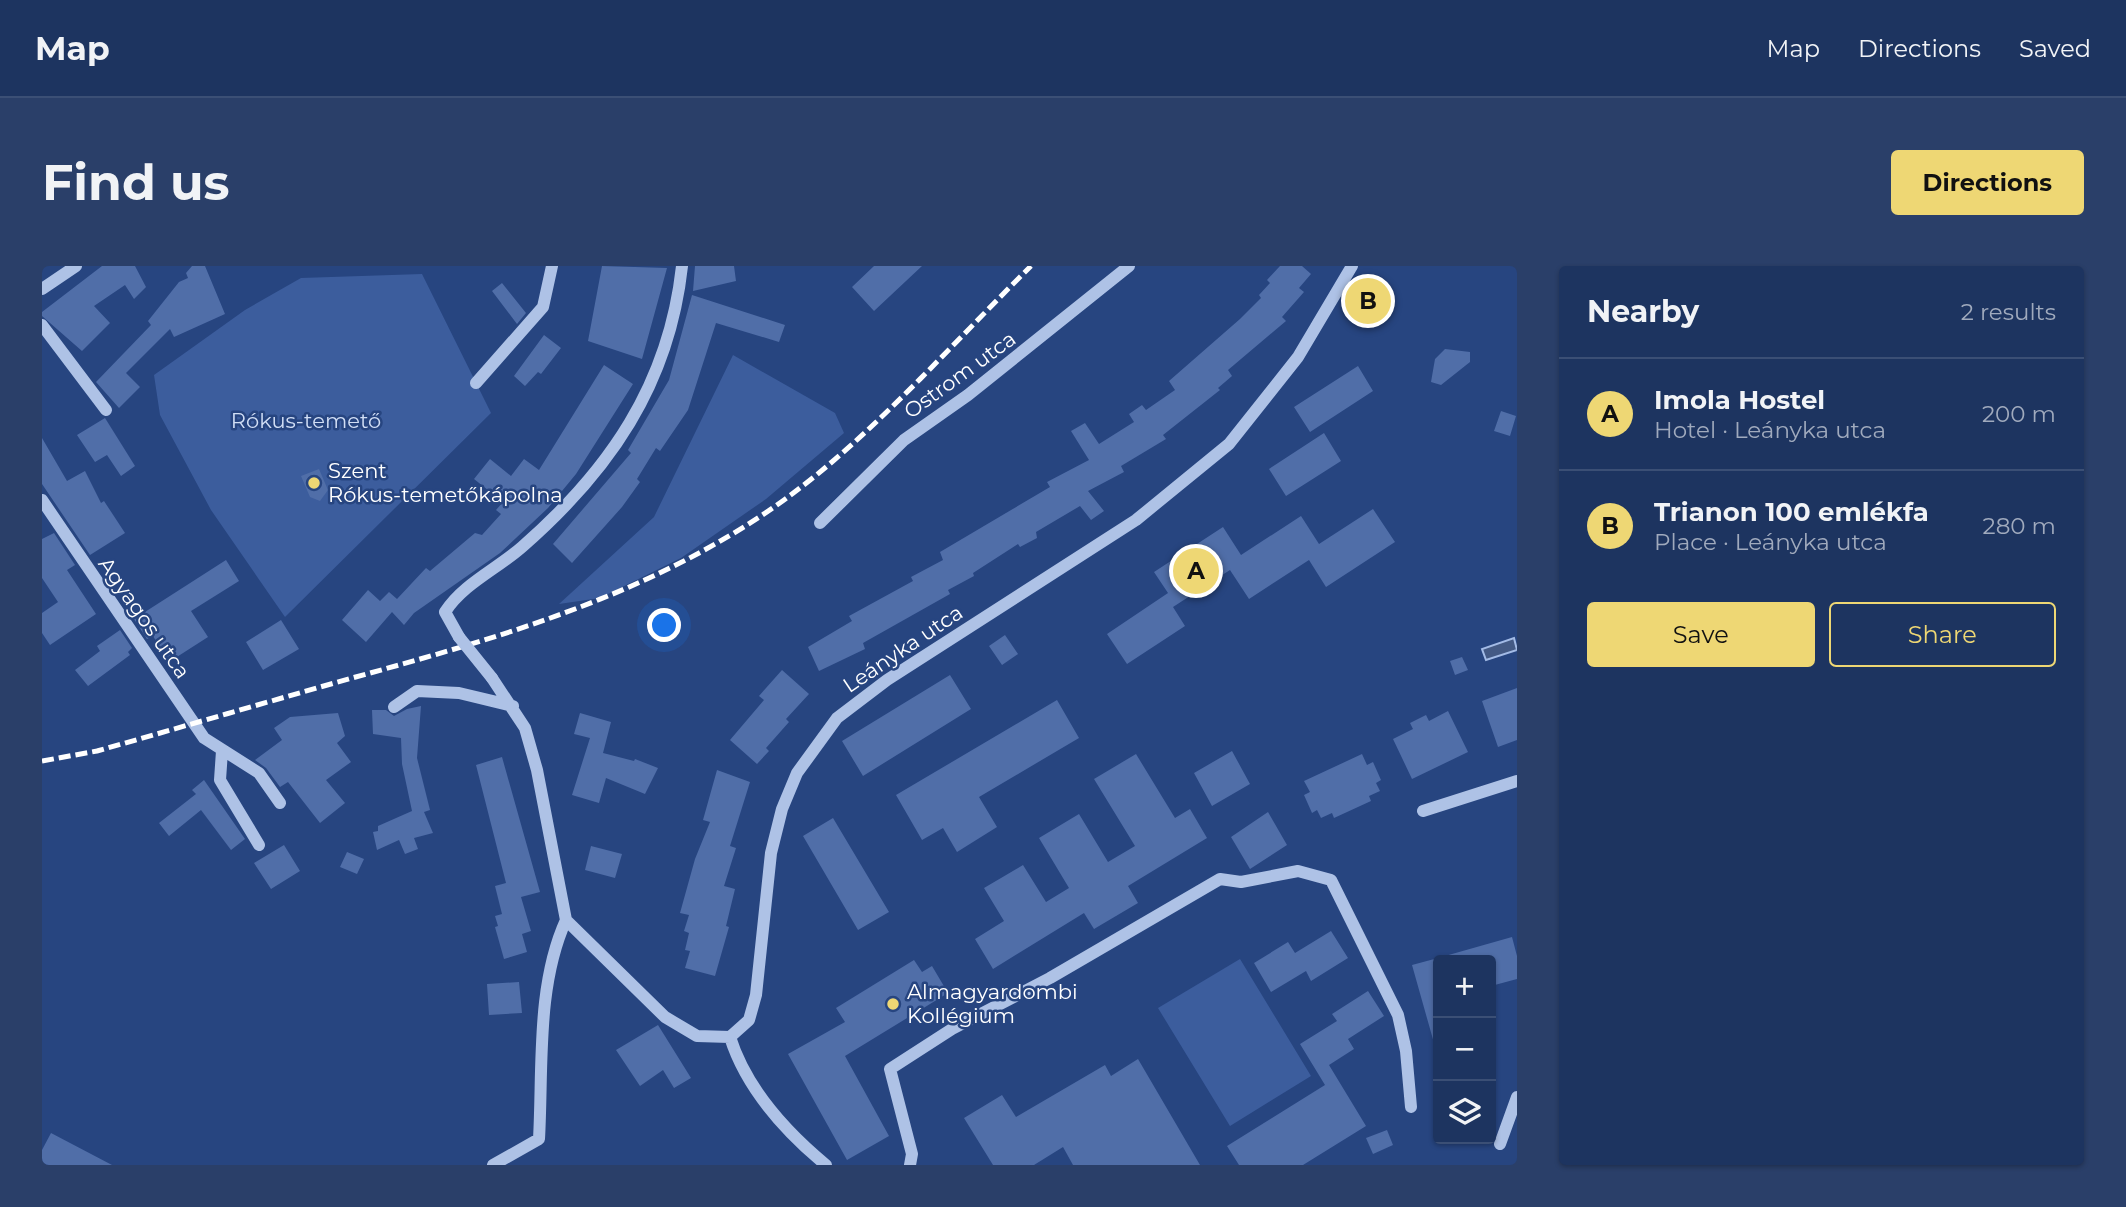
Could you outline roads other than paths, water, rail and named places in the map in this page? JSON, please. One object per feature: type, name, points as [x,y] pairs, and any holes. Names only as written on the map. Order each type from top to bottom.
[{"type":"street","points":[[42,289],[76,266]]},
{"type":"street","points":[[476,383],[543,307],[552,266]]},
{"type":"street","points":[[493,1165],[539,1139],[547,992],[557,942],[566,920],[537,770],[525,728],[513,706],[459,637],[445,612],[455,597],[504,563],[567,508],[619,444],[645,394],[666,344],[679,291],[681,266]]},
{"type":"street","name":"Ostrom utca","points":[[820,523],[904,440],[978,387],[1129,266]]},
{"type":"street","name":"Leányka utca","points":[[730,1037],[749,1020],[756,995],[771,853],[782,809],[797,773],[837,718],[887,680],[1136,520],[1228,444],[1298,357],[1352,266]]},
{"type":"street","points":[[42,325],[106,410]]},
{"type":"street","name":"Agyagos utca","points":[[42,500],[204,738],[259,773],[280,803]]},
{"type":"street","points":[[394,707],[417,691],[459,693],[513,706]]},
{"type":"street","points":[[222,751],[220,780],[260,845]]},
{"type":"street","points":[[1423,811],[1517,781]]},
{"type":"street","points":[[910,1165],[912,1154],[890,1069],[952,1029],[1050,978],[1220,879],[1241,882],[1298,871],[1331,880],[1398,1015],[1406,1051],[1411,1107]]},
{"type":"street","points":[[566,920],[665,1017],[697,1036],[730,1037],[739,1065],[767,1106],[826,1165]]},
{"type":"street","points":[[1500,1144],[1517,1097]]},
{"type":"railway","points":[[42,761],[97,751],[466,646],[576,608],[683,562],[734,533],[817,475],[911,388],[1031,266]]},
{"type":"place","name":"Trianon 100 emlékfa","points":[[1368,301]]},
{"type":"place","name":"Szent Rókus-temetőkápolna","points":[[314,483]]},
{"type":"place","name":"Imola Hostel","points":[[1196,571]]},
{"type":"place","name":"Almagyardombi Kollégium","points":[[893,1004]]},
{"type":"park label","name":"Rókus-temető","points":[[306,421]]}]
